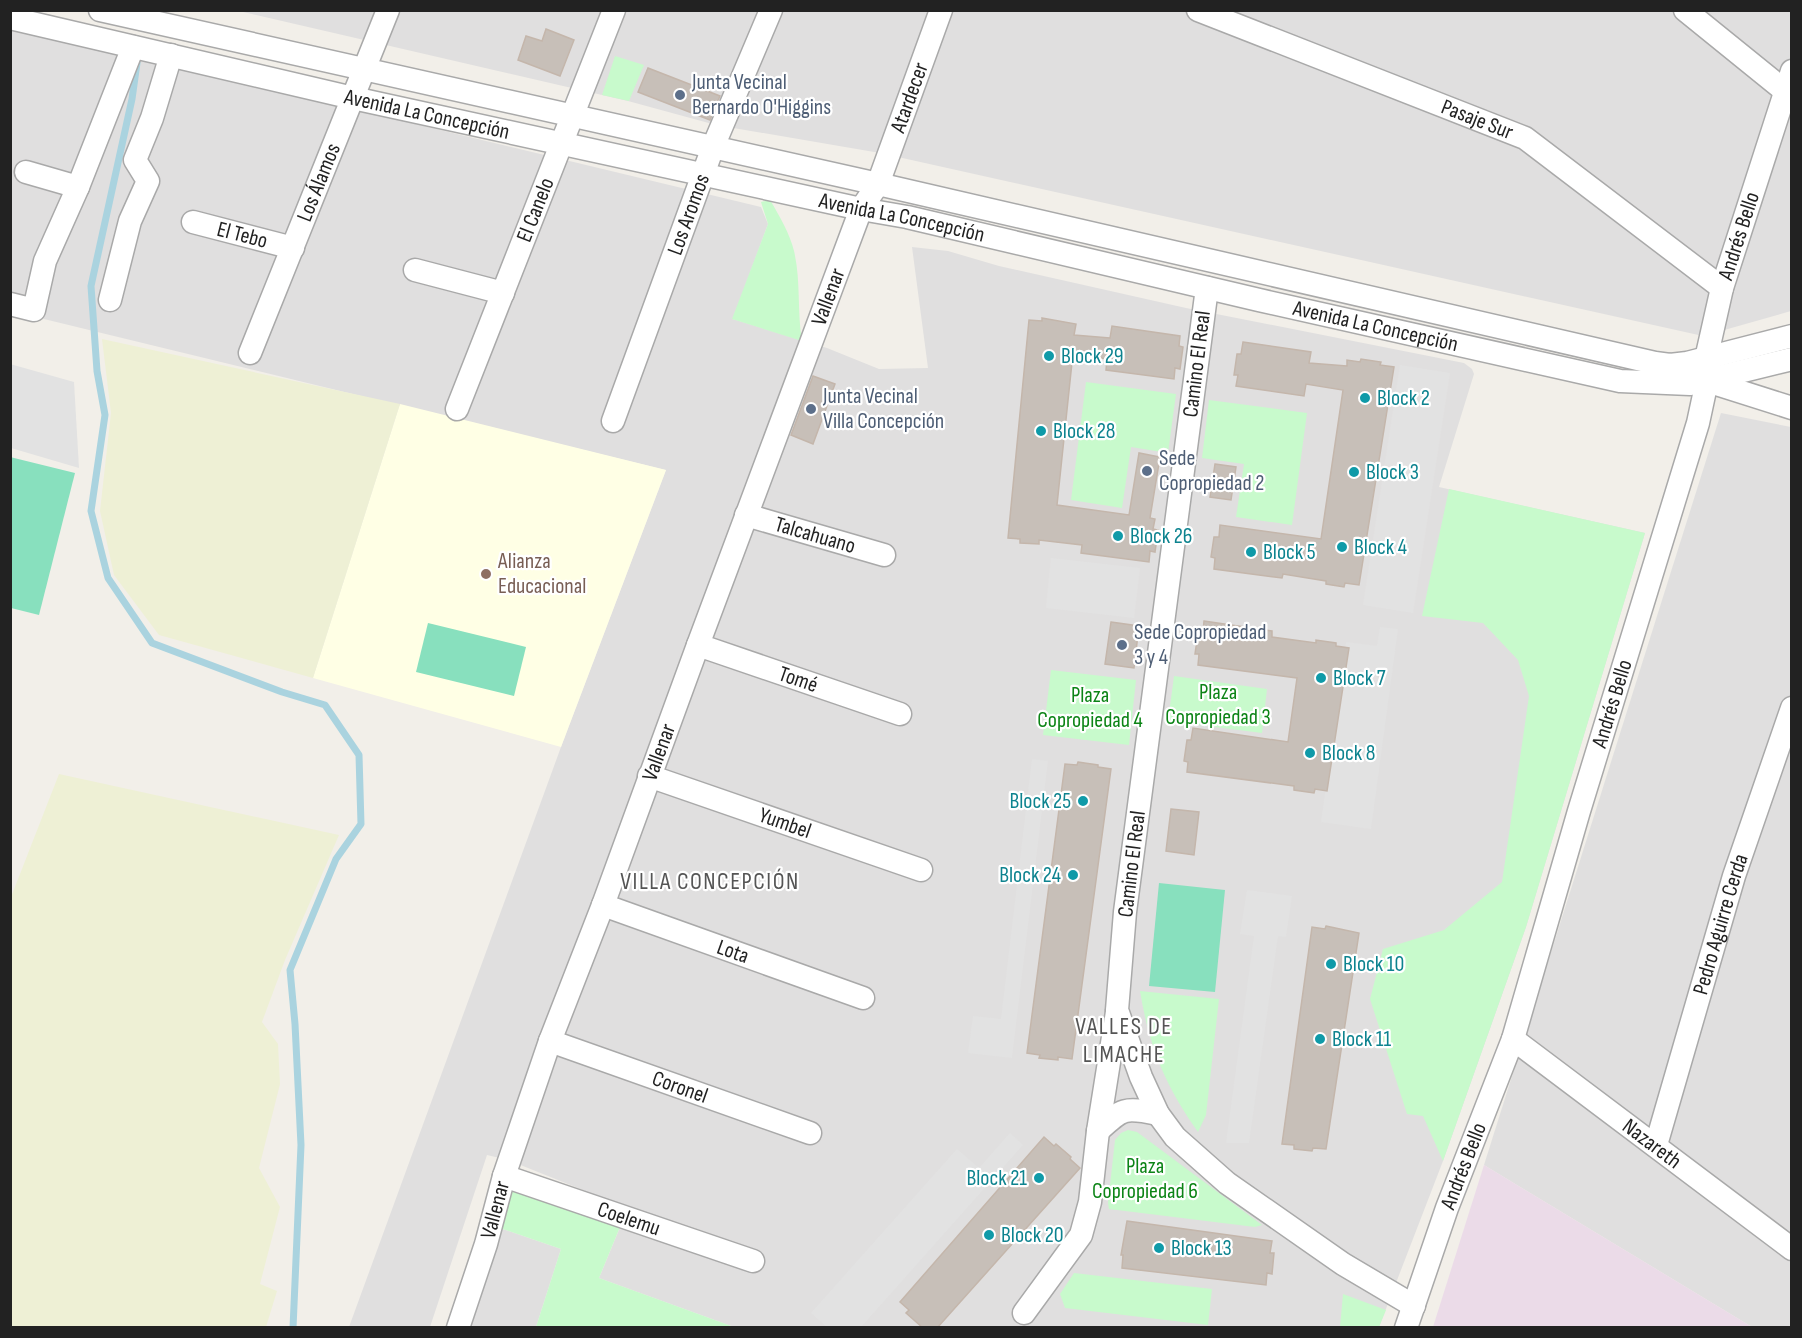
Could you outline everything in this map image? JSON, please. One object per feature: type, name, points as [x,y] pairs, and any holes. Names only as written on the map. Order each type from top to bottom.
[{"type":"street","name":"Avenida La Concepción","points":[[100,10],[878,184],[1655,363],[1707,370],[1791,359]]},
{"type":"street","name":"Los Álamos","points":[[250,353],[388,10]]},
{"type":"street","name":"El Canelo","points":[[458,409],[615,10]]},
{"type":"street","name":"Los Aromos","points":[[613,421],[713,147],[771,10]]},
{"type":"street","name":"Atardecer","points":[[878,184],[941,10]]},
{"type":"street","name":"Pasaje Sur","points":[[1198,10],[1525,138],[1722,288]]},
{"type":"street","points":[[1685,10],[1788,81]]},
{"type":"street","name":"Avenida La Concepción","points":[[10,18],[353,98],[861,209],[907,217],[1207,288],[1620,381],[1667,384],[1791,336]]},
{"type":"street","points":[[10,304],[34,310],[45,261],[78,187],[133,47]]},
{"type":"street","points":[[110,300],[130,221],[148,181],[135,160],[152,118],[171,55]]},
{"type":"street","name":"Andrés Bello","points":[[1406,1328],[1447,1208],[1513,1039],[1582,800],[1698,423],[1722,288],[1788,81]]},
{"type":"street","points":[[26,172],[78,187]]},
{"type":"street","name":"Vallenar","points":[[458,1328],[486,1244],[504,1176],[550,1041],[603,905],[861,209],[878,184]]},
{"type":"street","name":"El Tebo","points":[[194,222],[293,248]]},
{"type":"street","points":[[415,270],[503,294]]},
{"type":"street","name":"Camino El Real","points":[[1207,288],[1125,912],[1118,1010],[1141,1077],[1158,1114],[1175,1137],[1227,1184],[1343,1264],[1414,1306]]},
{"type":"street","points":[[1707,370],[1791,408]]},
{"type":"street","name":"Talcahuano","points":[[746,515],[884,555]]},
{"type":"street","name":"Tomé","points":[[698,645],[900,714]]},
{"type":"street","name":"Pedro Aguirre Cerda","points":[[1656,1145],[1734,876],[1791,708]]},
{"type":"street","name":"Yumbel","points":[[649,776],[921,870]]},
{"type":"street","name":"Lota","points":[[603,905],[863,998]]},
{"type":"street","points":[[1024,1312],[1081,1235],[1090,1202],[1098,1131],[1118,1010]]},
{"type":"street","name":"Nazareth","points":[[1513,1039],[1791,1249]]},
{"type":"street","name":"Coronel","points":[[550,1041],[810,1133]]},
{"type":"street","points":[[1098,1131],[1109,1118],[1127,1110],[1158,1114]]},
{"type":"street","name":"Coelemu","points":[[504,1176],[753,1261]]},
{"type":"shaded area","points":[[239,11],[1791,11],[1791,311],[1703,336],[880,153],[716,125],[628,101]]},
{"type":"shaded area","points":[[11,27],[761,207],[768,224],[733,319],[827,348],[879,369],[928,368],[912,247],[948,251],[999,266],[1186,308],[1464,363],[1472,369],[1474,374],[1439,487],[1645,533],[1526,927],[1443,1161],[1379,1327],[734,1327],[599,1278],[628,1208],[508,1160],[487,1155],[430,1327],[349,1327],[561,747],[666,470],[11,311]]},
{"type":"shaded area","points":[[102,339],[400,404],[313,678],[159,635],[114,575],[100,511],[111,413]]},
{"type":"shaded area","points":[[10,364],[74,382],[79,468],[11,448]]},
{"type":"shaded area","points":[[1400,365],[1450,373],[1413,613],[1363,605]]},
{"type":"shaded area","name":"Alianza Educacional","points":[[400,404],[666,470],[561,747],[313,678]]},
{"type":"shaded area","points":[[1721,413],[1791,427],[1791,1327],[1752,1327],[1484,1165]]},
{"type":"shaded area","points":[[1051,558],[1140,568],[1134,618],[1046,608]]},
{"type":"shaded area","points":[[1380,627],[1398,629],[1371,829],[1321,822],[1346,642],[1377,646]]},
{"type":"shaded area","points":[[1032,759],[1048,761],[1012,1058],[968,1053],[973,1016],[1001,1019]]},
{"type":"shaded area","points":[[59,774],[339,835],[285,960],[262,1022],[278,1044],[280,1084],[259,1168],[280,1207],[260,1284],[277,1291],[266,1327],[11,1327],[11,897]]},
{"type":"shaded area","points":[[1247,890],[1292,896],[1286,937],[1278,936],[1249,1143],[1226,1143],[1254,936],[1240,934]]},
{"type":"shaded area","points":[[1010,1133],[1023,1145],[861,1327],[827,1327],[811,1313],[957,1149],[979,1168]]},
{"type":"shaded area","points":[[1484,1165],[1752,1327],[1433,1327]]},
{"type":"shaded area","points":[[494,1226],[561,1249],[536,1327],[461,1328]]},
{"type":"green space","points":[[615,56],[644,65],[629,101],[602,95]]},
{"type":"green space","points":[[770,200],[787,231],[794,251],[798,273],[802,341],[732,319],[768,224],[761,202]]},
{"type":"green space","points":[[1086,382],[1176,394],[1168,453],[1131,447],[1122,508],[1071,500]]},
{"type":"green space","points":[[1209,400],[1307,413],[1292,525],[1236,517],[1244,464],[1202,458]]},
{"type":"green space","points":[[10,457],[75,473],[39,615],[11,608]]},
{"type":"green space","points":[[1449,489],[1645,533],[1526,927],[1443,1161],[1423,1116],[1407,1114],[1370,999],[1383,949],[1444,930],[1502,882],[1529,696],[1518,660],[1483,623],[1422,616]]},
{"type":"green space","points":[[428,623],[526,647],[514,696],[416,672]]},
{"type":"green space","name":"Plaza Copropiedad 4","points":[[1051,670],[1136,680],[1129,745],[1043,735]]},
{"type":"green space","name":"Plaza Copropiedad 3","points":[[1174,676],[1267,689],[1262,733],[1168,721]]},
{"type":"green space","points":[[1159,883],[1225,890],[1215,992],[1149,986]]},
{"type":"green space","points":[[1140,991],[1219,999],[1206,1115],[1198,1132],[1176,1098],[1160,1065],[1148,1030]]},
{"type":"green space","name":"Plaza Copropiedad 6","points":[[1128,1130],[1137,1132],[1262,1225],[1255,1227],[1109,1209],[1115,1140],[1121,1133]]},
{"type":"green space","points":[[509,1185],[620,1227],[599,1278],[734,1327],[536,1327],[561,1249],[494,1226]]},
{"type":"green space","points":[[1074,1273],[1212,1289],[1208,1325],[1065,1308],[1060,1294]]},
{"type":"green space","points":[[1343,1294],[1386,1310],[1379,1327],[1340,1327]]},
{"type":"building","points":[[546,29],[574,40],[560,76],[518,60],[526,36],[542,41]]},
{"type":"building","name":"Junta Vecinal Bernardo O'Higgins","points":[[648,68],[720,96],[710,120],[638,92]]},
{"type":"building","points":[[1042,318],[1076,324],[1074,335],[1110,338],[1112,326],[1180,336],[1179,346],[1183,347],[1180,369],[1175,368],[1174,379],[1106,370],[1107,359],[1073,353],[1057,505],[1129,515],[1139,453],[1160,457],[1150,518],[1155,519],[1153,529],[1158,530],[1155,552],[1150,551],[1149,562],[1081,553],[1082,545],[1039,540],[1039,544],[1020,543],[1020,539],[1008,538],[1029,320],[1042,321]]},
{"type":"building","points":[[1243,342],[1311,352],[1309,363],[1347,366],[1347,360],[1360,362],[1361,359],[1394,367],[1359,585],[1345,583],[1344,587],[1326,584],[1326,581],[1283,574],[1282,578],[1214,569],[1215,558],[1211,557],[1214,537],[1219,537],[1220,525],[1321,539],[1343,390],[1306,384],[1304,396],[1236,386],[1238,375],[1234,375],[1237,354],[1241,354]]},
{"type":"building","name":"Junta Vecinal Villa Concepción","points":[[813,376],[835,384],[813,444],[791,435]]},
{"type":"building","points":[[1215,464],[1236,467],[1231,500],[1210,497]]},
{"type":"building","points":[[1204,621],[1272,631],[1272,637],[1316,643],[1316,640],[1349,648],[1327,791],[1315,789],[1314,793],[1294,790],[1294,786],[1187,772],[1188,762],[1184,761],[1187,740],[1191,740],[1193,728],[1288,742],[1297,678],[1198,665],[1199,654],[1195,654],[1198,633],[1203,633]]},
{"type":"building","name":"Sede Copropiedad 3 y 4","points":[[1111,622],[1139,626],[1134,668],[1105,664]]},
{"type":"building","points":[[1078,762],[1111,769],[1072,1059],[1058,1057],[1058,1060],[1039,1058],[1040,1055],[1027,1053],[1065,764],[1077,765]]},
{"type":"building","points":[[1171,809],[1199,812],[1194,855],[1166,851]]},
{"type":"building","points":[[1326,926],[1359,933],[1326,1149],[1313,1148],[1312,1151],[1294,1149],[1294,1145],[1282,1144],[1312,927],[1325,929]]},
{"type":"building","points":[[1044,1137],[1054,1146],[1056,1144],[1080,1168],[937,1328],[923,1328],[906,1313],[909,1310],[900,1302]]},
{"type":"building","points":[[1127,1221],[1272,1241],[1270,1253],[1274,1253],[1272,1274],[1267,1273],[1266,1285],[1122,1268],[1123,1255],[1121,1255]]},
{"type":"waterway","points":[[137,63],[132,99],[91,286],[97,371],[105,415],[91,511],[108,578],[152,643],[282,692],[325,705],[359,755],[361,824],[336,859],[290,970],[301,1145],[293,1328]]},
{"type":"place","name":"Junta Vecinal Bernardo O'Higgins","points":[[680,95]]},
{"type":"place","name":"Block 29","points":[[1049,356]]},
{"type":"place","name":"Block 2","points":[[1365,398]]},
{"type":"place","name":"Junta Vecinal Villa Concepción","points":[[811,409]]},
{"type":"place","name":"Block 28","points":[[1041,431]]},
{"type":"place","name":"Sede Copropiedad 2","points":[[1147,471]]},
{"type":"place","name":"Block 3","points":[[1354,472]]},
{"type":"place","name":"Block 26","points":[[1118,536]]},
{"type":"place","name":"Block 4","points":[[1342,547]]},
{"type":"place","name":"Block 5","points":[[1251,552]]},
{"type":"place","name":"Alianza Educacional","points":[[486,574]]},
{"type":"place","name":"Sede Copropiedad 3 y 4","points":[[1122,645]]},
{"type":"place","name":"Block 7","points":[[1321,678]]},
{"type":"place","name":"Block 8","points":[[1310,753]]},
{"type":"place","name":"Block 25","points":[[1083,801]]},
{"type":"place","name":"Block 24","points":[[1073,875]]},
{"type":"place","name":"Block 10","points":[[1331,964]]},
{"type":"place","name":"Block 11","points":[[1320,1039]]},
{"type":"place","name":"Block 21","points":[[1039,1178]]},
{"type":"place","name":"Block 20","points":[[989,1235]]},
{"type":"place","name":"Block 13","points":[[1159,1248]]},
{"type":"district","name":"VILLA CONCEPCIÓN","points":[[710,881]]},
{"type":"district","name":"VALLES DE LIMACHE","points":[[1124,1040]]}]
